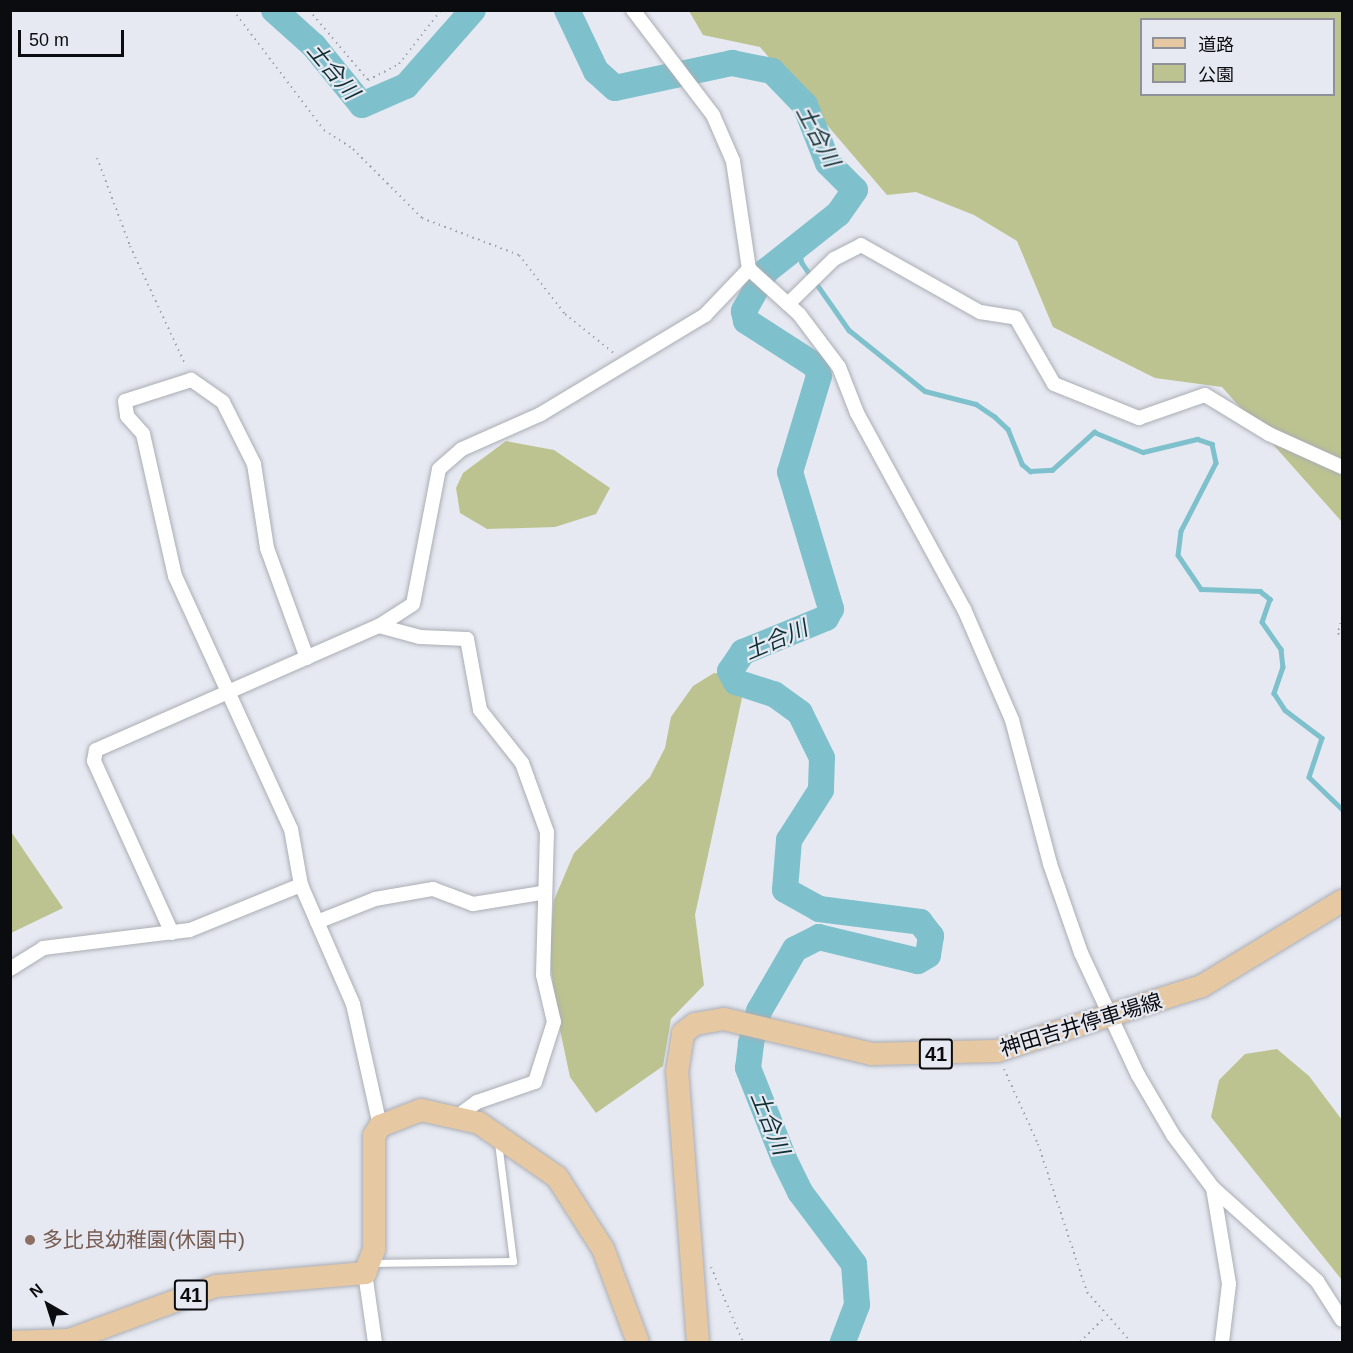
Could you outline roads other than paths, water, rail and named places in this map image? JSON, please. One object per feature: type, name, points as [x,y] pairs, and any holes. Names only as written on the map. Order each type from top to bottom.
[{"type":"main road","name":"神田吉井停車場線","points":[[698,1342],[689,1244],[677,1052],[683,1033],[704,1019],[753,1027],[846,1052],[997,1051],[1109,1018],[1202,986],[1342,901]]},
{"type":"main road","points":[[369,1268],[370,1151],[380,1126],[422,1110],[458,1116],[496,1133],[557,1177],[592,1228],[638,1342]]},
{"type":"main road","name":"41","points":[[10,1342],[69,1340],[216,1286],[369,1268]]},
{"type":"street","points":[[633,10],[712,115],[733,161],[749,269],[788,304],[839,368],[857,413],[964,609],[1012,720],[1050,864],[1109,1018],[1173,1135],[1213,1188],[1317,1281],[1342,1320]]},
{"type":"street","points":[[788,304],[834,259],[861,245],[981,312],[1017,318],[1054,384],[1139,418],[1205,395],[1269,434],[1342,467]]},
{"type":"street","points":[[172,933],[94,761],[96,750],[379,626],[416,596],[439,470],[462,449],[542,414],[620,363],[705,315],[749,269]]},
{"type":"street","points":[[308,658],[267,548],[254,464],[223,402],[191,380],[125,401],[127,416],[143,434],[176,576],[232,692],[291,829],[302,885],[353,1004],[380,1126]]},
{"type":"street","points":[[379,626],[420,636],[466,639],[480,710],[522,763],[547,832],[542,893],[543,975],[554,1022],[535,1082],[477,1102],[458,1116]]},
{"type":"street","points":[[10,969],[43,948],[172,933],[302,885]]},
{"type":"street","points":[[317,922],[375,899],[433,889],[473,904],[542,893]]},
{"type":"street","points":[[1213,1188],[1229,1284],[1222,1342]]},
{"type":"street","points":[[369,1268],[375,1342]]},
{"type":"lane","points":[[369,1268],[513,1261],[496,1133]]},
{"type":"waterway","name":"土合川","points":[[274,10],[314,46],[362,105],[406,86],[473,10]]},
{"type":"waterway","name":"土合川","points":[[567,10],[596,71],[615,88],[732,63],[772,71],[805,105],[828,163],[855,190],[838,214],[766,271],[744,311],[746,321],[816,366],[819,376],[790,472],[831,609],[826,618],[743,652],[730,671],[736,682],[774,694],[800,713],[822,758],[821,790],[789,840],[785,890],[819,909],[920,922],[931,936],[928,955],[918,961],[819,937],[795,949],[759,1011],[751,1044],[748,1068],[784,1159],[800,1192],[854,1264],[857,1305],[843,1342]]},
{"type":"waterway","points":[[798,247],[802,263],[849,330],[925,391],[976,404],[995,417],[1008,429],[1022,464],[1030,471],[1052,470],[1094,432],[1143,452],[1197,439],[1212,444],[1216,463],[1181,531],[1178,555],[1201,589],[1260,591],[1270,599],[1262,622],[1281,649],[1283,667],[1274,693],[1285,710],[1322,738],[1309,777],[1342,809]]},
{"type":"place","name":"多比良幼稚園(休園中)","points":[[30,1240]]}]
